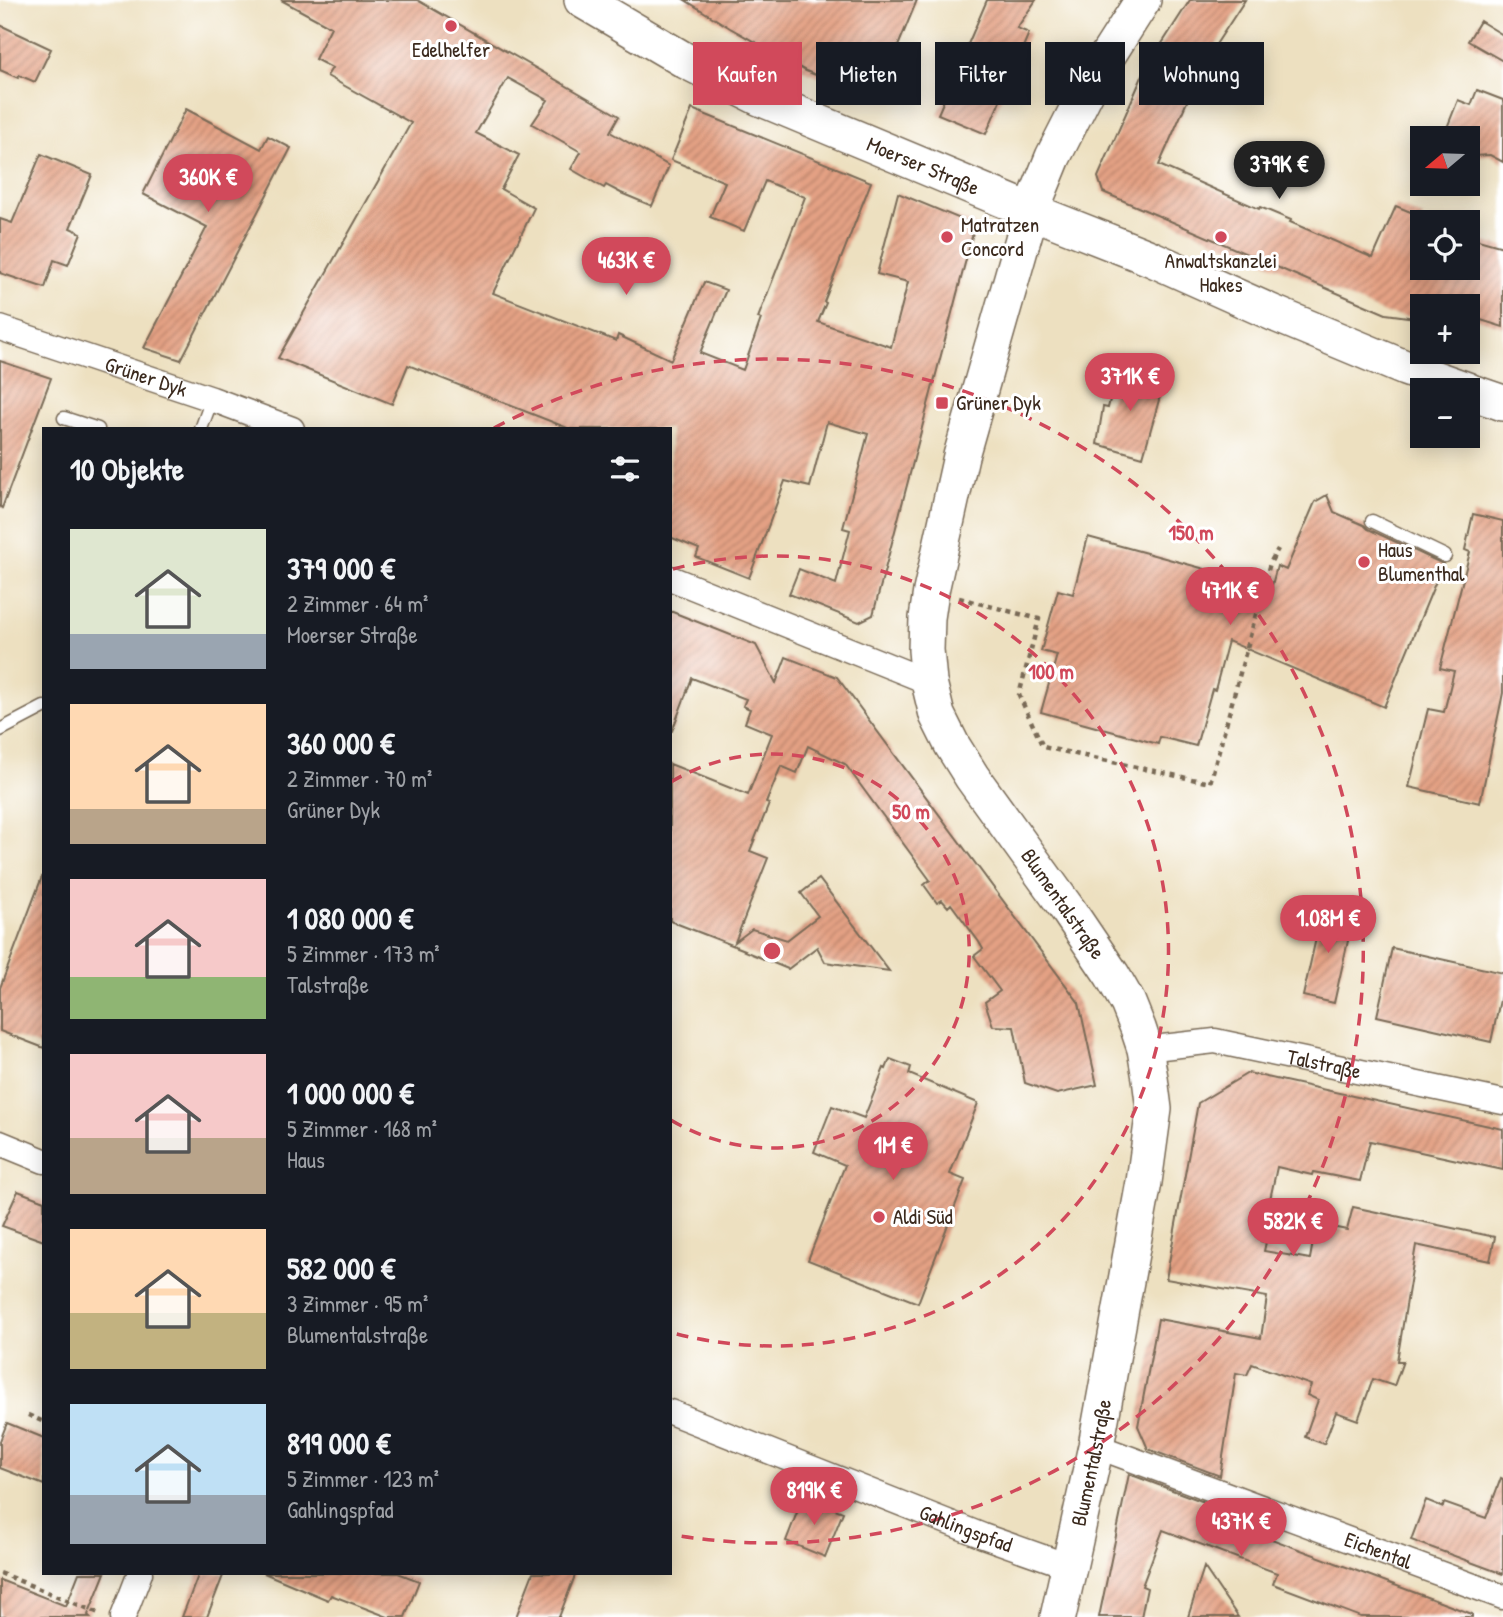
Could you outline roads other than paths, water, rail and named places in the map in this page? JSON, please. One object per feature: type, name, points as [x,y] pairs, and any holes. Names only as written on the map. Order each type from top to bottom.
[{"type":"main road","name":"Moerser Straße","points":[[582,0],[686,61],[760,98],[1150,258],[1273,313],[1432,378]]},
{"type":"main road","name":"Blumentalstraße","points":[[1058,1617],[1096,1446],[1144,1182],[1154,1109],[1145,1049],[1128,1003],[1068,910],[972,777],[937,715],[929,682],[926,629],[931,591],[961,456],[1031,211],[1053,157],[1092,80],[1143,0]]},
{"type":"main road","name":"Moerser Straße","points":[[1480,395],[1503,403]]},
{"type":"street","name":"Grüner Dyk","points":[[0,328],[287,427]]},
{"type":"street","points":[[672,579],[929,682]]},
{"type":"street","name":"Talstraße","points":[[1145,1049],[1215,1041],[1503,1102]]},
{"type":"street","points":[[0,1143],[42,1160]]},
{"type":"street","name":"Gahlingspfad","points":[[672,1413],[983,1536],[1068,1566]]},
{"type":"street","name":"Eichental","points":[[1096,1446],[1503,1597]]},
{"type":"street","points":[[123,1617],[139,1575]]},
{"type":"lane","points":[[202,427],[212,399]]},
{"type":"lane","points":[[64,418],[92,427]]},
{"type":"lane","points":[[1372,521],[1445,556]]},
{"type":"lane","points":[[0,730],[42,708]]},
{"type":"place","name":"Edelhelfer","points":[[451,26]]},
{"type":"place","name":"Matratzen Concord","points":[[947,237]]},
{"type":"place","name":"Anwaltskanzlei Hakes","points":[[1221,237]]},
{"type":"place","name":"Grüner Dyk","points":[[942,403]]},
{"type":"place","name":"Haus Blumenthal","points":[[1364,562]]},
{"type":"place","name":"Aldi Süd","points":[[879,1217]]}]
